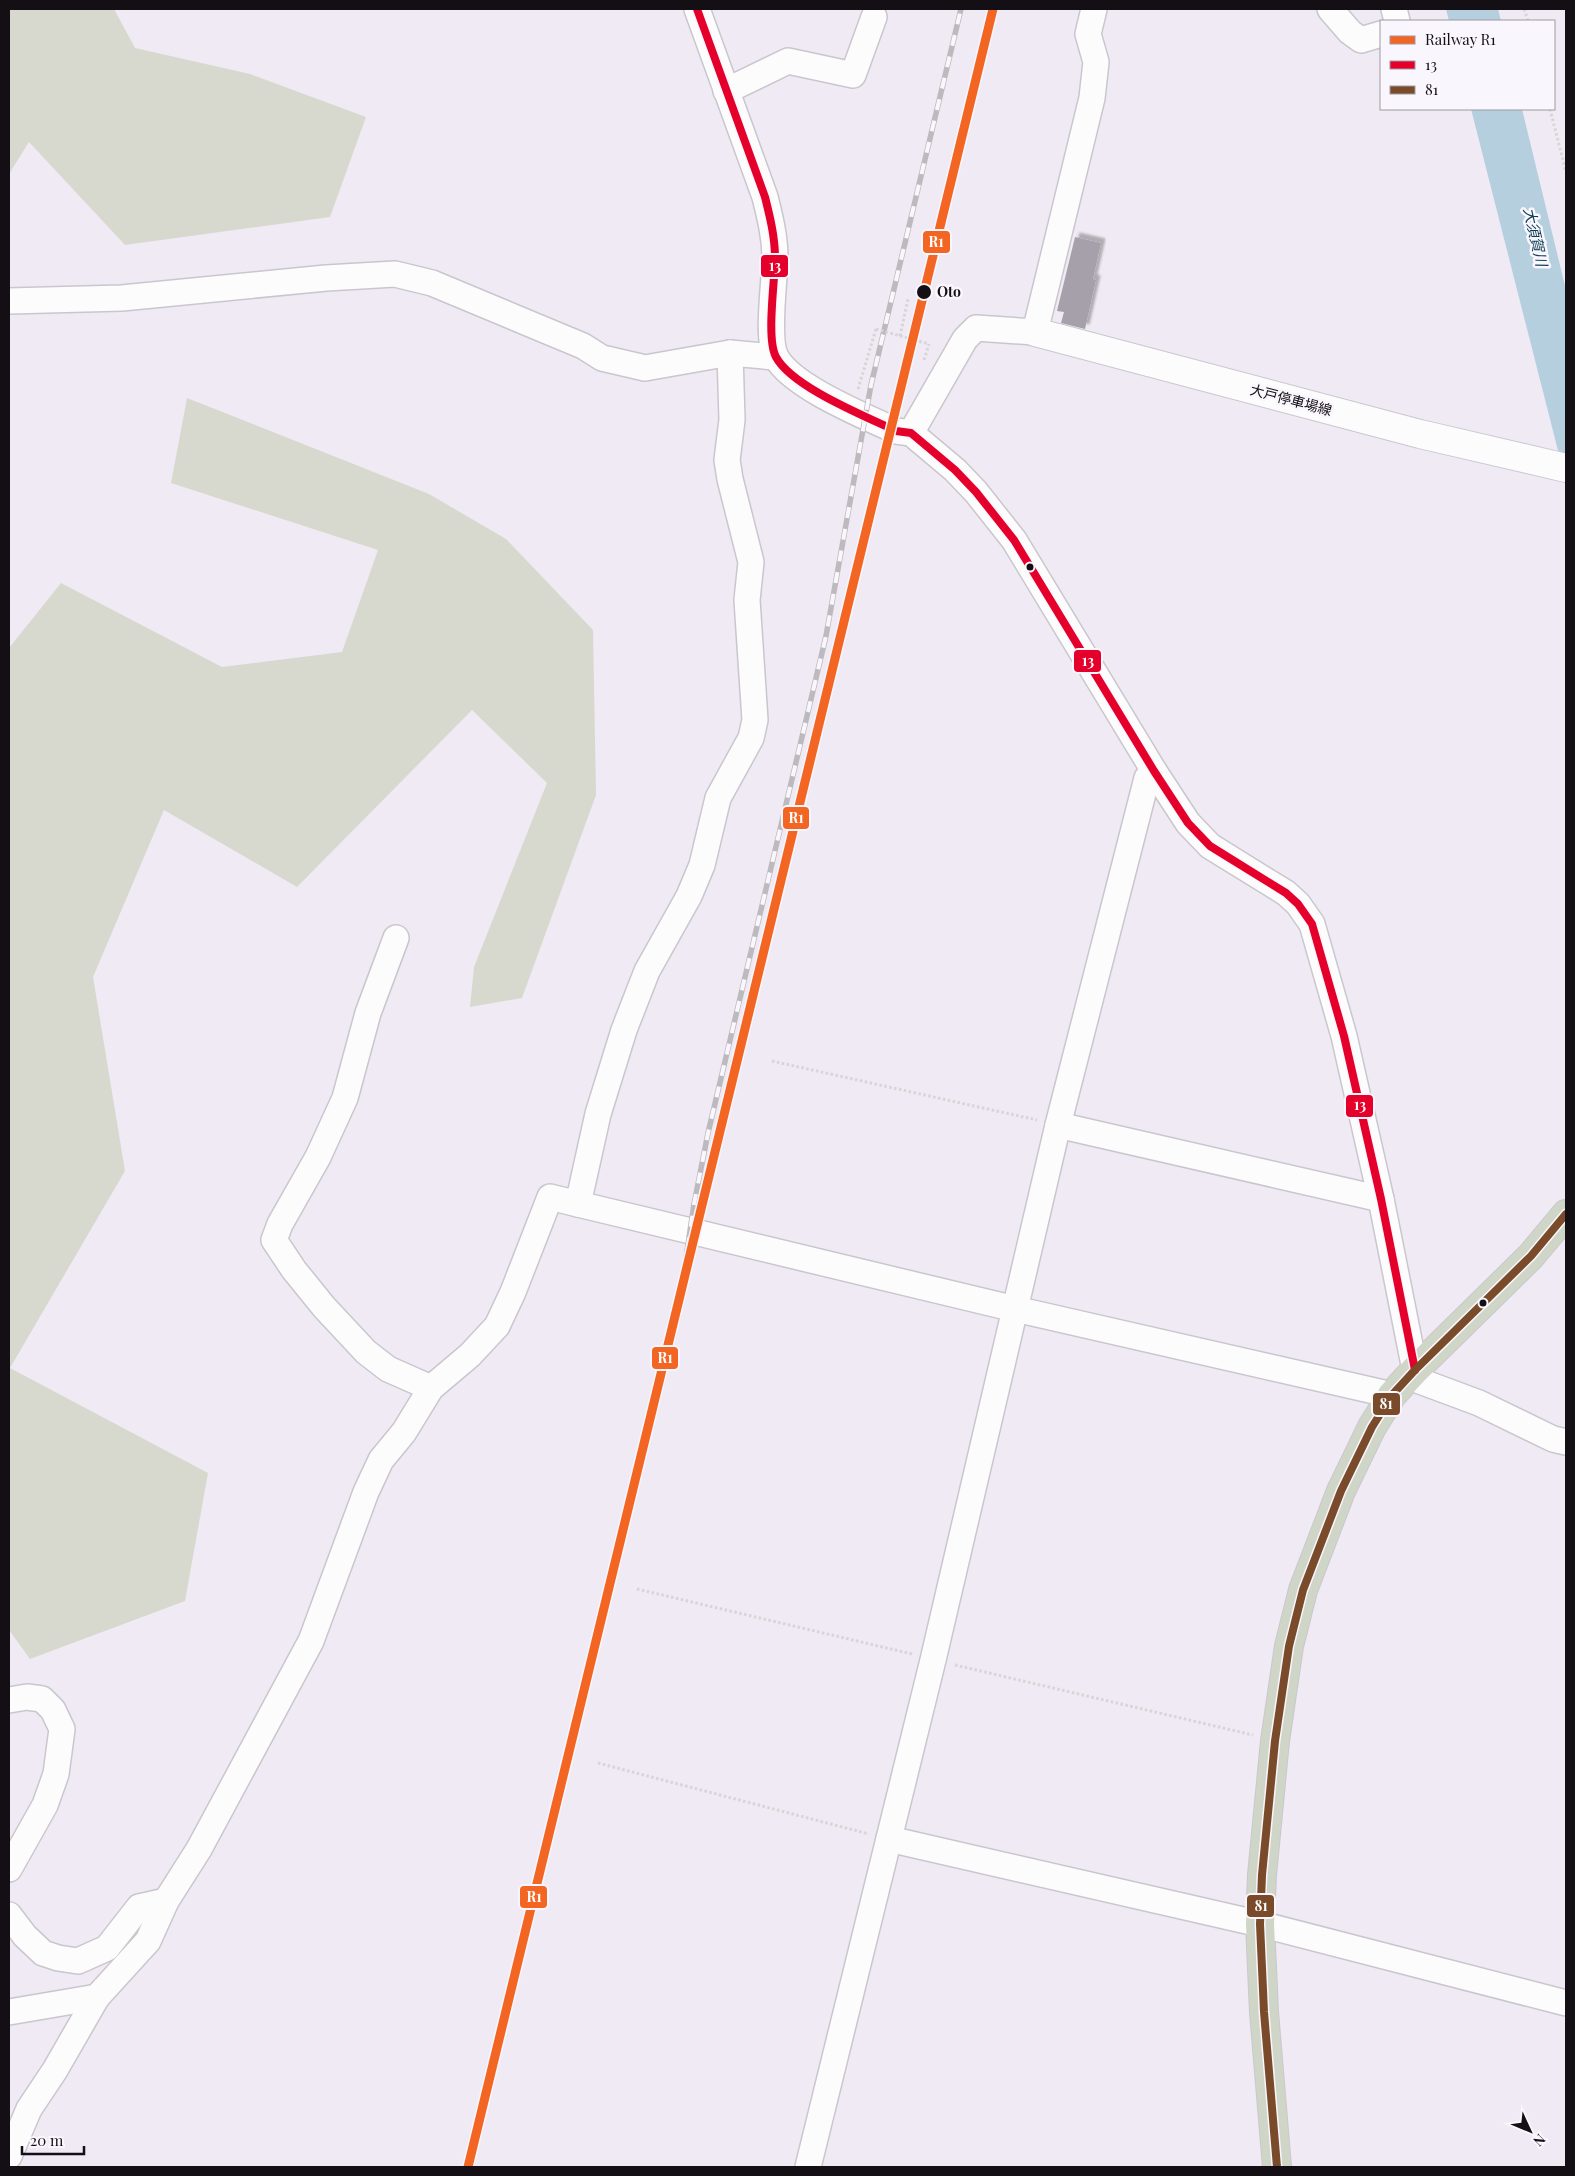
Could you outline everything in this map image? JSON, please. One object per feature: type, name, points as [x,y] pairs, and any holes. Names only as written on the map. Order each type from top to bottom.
[{"type":"highway","points":[[1277,2167],[1264,2012],[1260,1924],[1266,1823],[1274,1750],[1295,1618],[1311,1568],[1341,1492],[1372,1427],[1406,1381],[1531,1256],[1566,1214]]},
{"type":"main road","name":"大戸停車場線","points":[[1035,332],[1420,434],[1557,467]]},
{"type":"street","points":[[697,9],[765,197],[773,229],[775,256],[772,334],[775,357],[791,373],[814,390],[896,431],[911,434],[955,470],[976,492],[1014,540],[1188,824],[1210,846],[1286,893],[1298,904],[1312,924],[1344,1036],[1381,1198],[1406,1381]]},
{"type":"street","points":[[911,434],[965,339],[976,328],[1035,332],[1092,98],[1096,62],[1088,34],[1094,9]]},
{"type":"street","points":[[1330,9],[1350,32],[1361,40],[1380,34]]},
{"type":"street","points":[[726,91],[788,61],[853,75],[874,17]]},
{"type":"street","points":[[9,301],[122,298],[326,278],[395,274],[432,284],[583,346],[602,358],[645,368],[730,353],[775,357]]},
{"type":"street","points":[[578,1204],[598,1114],[624,1030],[648,971],[688,896],[702,864],[718,798],[751,738],[754,720],[747,600],[751,562],[726,460],[732,420],[730,353]]},
{"type":"street","points":[[808,2167],[934,1660],[1058,1125],[1147,778],[1154,771]]},
{"type":"street","points":[[396,938],[368,1013],[345,1098],[318,1157],[280,1224],[274,1240],[294,1270],[324,1307],[366,1352],[388,1369],[431,1388]]},
{"type":"street","points":[[1058,1125],[1381,1198]]},
{"type":"street","points":[[9,2156],[29,2108],[55,2070],[96,1997],[148,1941],[166,1901],[199,1849],[311,1641],[366,1492],[381,1460],[404,1432],[431,1388],[470,1355],[497,1326],[513,1292],[550,1197],[1015,1309],[1406,1381],[1479,1403],[1553,1439],[1566,1442]]},
{"type":"street","points":[[9,1700],[42,1699],[53,1710],[62,1729],[56,1774],[45,1805],[9,1869]]},
{"type":"street","points":[[889,1840],[1260,1924],[1566,2003]]},
{"type":"street","points":[[9,1915],[25,1936],[43,1953],[58,1958],[78,1961],[107,1948],[139,1907],[166,1901]]},
{"type":"street","points":[[9,2012],[96,1997]]},
{"type":"path","points":[[1550,110],[1566,172]]},
{"type":"path","points":[[900,336],[908,299]]},
{"type":"path","points":[[852,409],[876,329],[929,344]]},
{"type":"path","points":[[772,1061],[1058,1125]]},
{"type":"path","points":[[598,1763],[889,1840]]},
{"type":"shaded area","points":[[9,9],[114,9],[135,48],[250,74],[366,117],[330,217],[125,245],[29,142],[9,174]]},
{"type":"shaded area","points":[[187,398],[429,494],[506,539],[593,630],[596,795],[522,998],[470,1007],[474,967],[547,783],[472,710],[297,887],[164,810],[93,977],[125,1171],[10,1368],[208,1473],[185,1601],[30,1659],[9,1630],[9,648],[61,583],[222,667],[342,652],[378,550],[171,483]]},
{"type":"water","points":[[1446,9],[1498,9],[1501,20],[1449,20]]},
{"type":"water","name":"大須賀川","points":[[1471,110],[1522,110],[1566,290],[1566,482]]},
{"type":"building","points":[[1075,237],[1101,243],[1093,279],[1096,280],[1085,329],[1061,323],[1064,312],[1057,311]]},
{"type":"railway","points":[[681,1292],[694,1204],[708,1133],[826,636],[871,385],[961,9]]},
{"type":"rail line","name":"R1","points":[[468,2167],[993,9]]},
{"type":"transit line","name":"13","points":[[697,9],[769,212],[775,250],[771,324],[773,348],[776,357],[784,368],[797,379],[830,400],[896,431],[911,433],[955,470],[976,492],[1014,540],[1154,771],[1188,823],[1210,846],[1286,893],[1298,904],[1312,924],[1344,1036],[1381,1199],[1415,1370]]},
{"type":"transit line","name":"81","points":[[1277,2167],[1264,2012],[1260,1924],[1262,1875],[1275,1741],[1289,1646],[1303,1590],[1341,1491],[1372,1427],[1392,1395],[1531,1256],[1566,1214]]},
{"type":"place","name":"Oto","points":[[924,292]]}]
